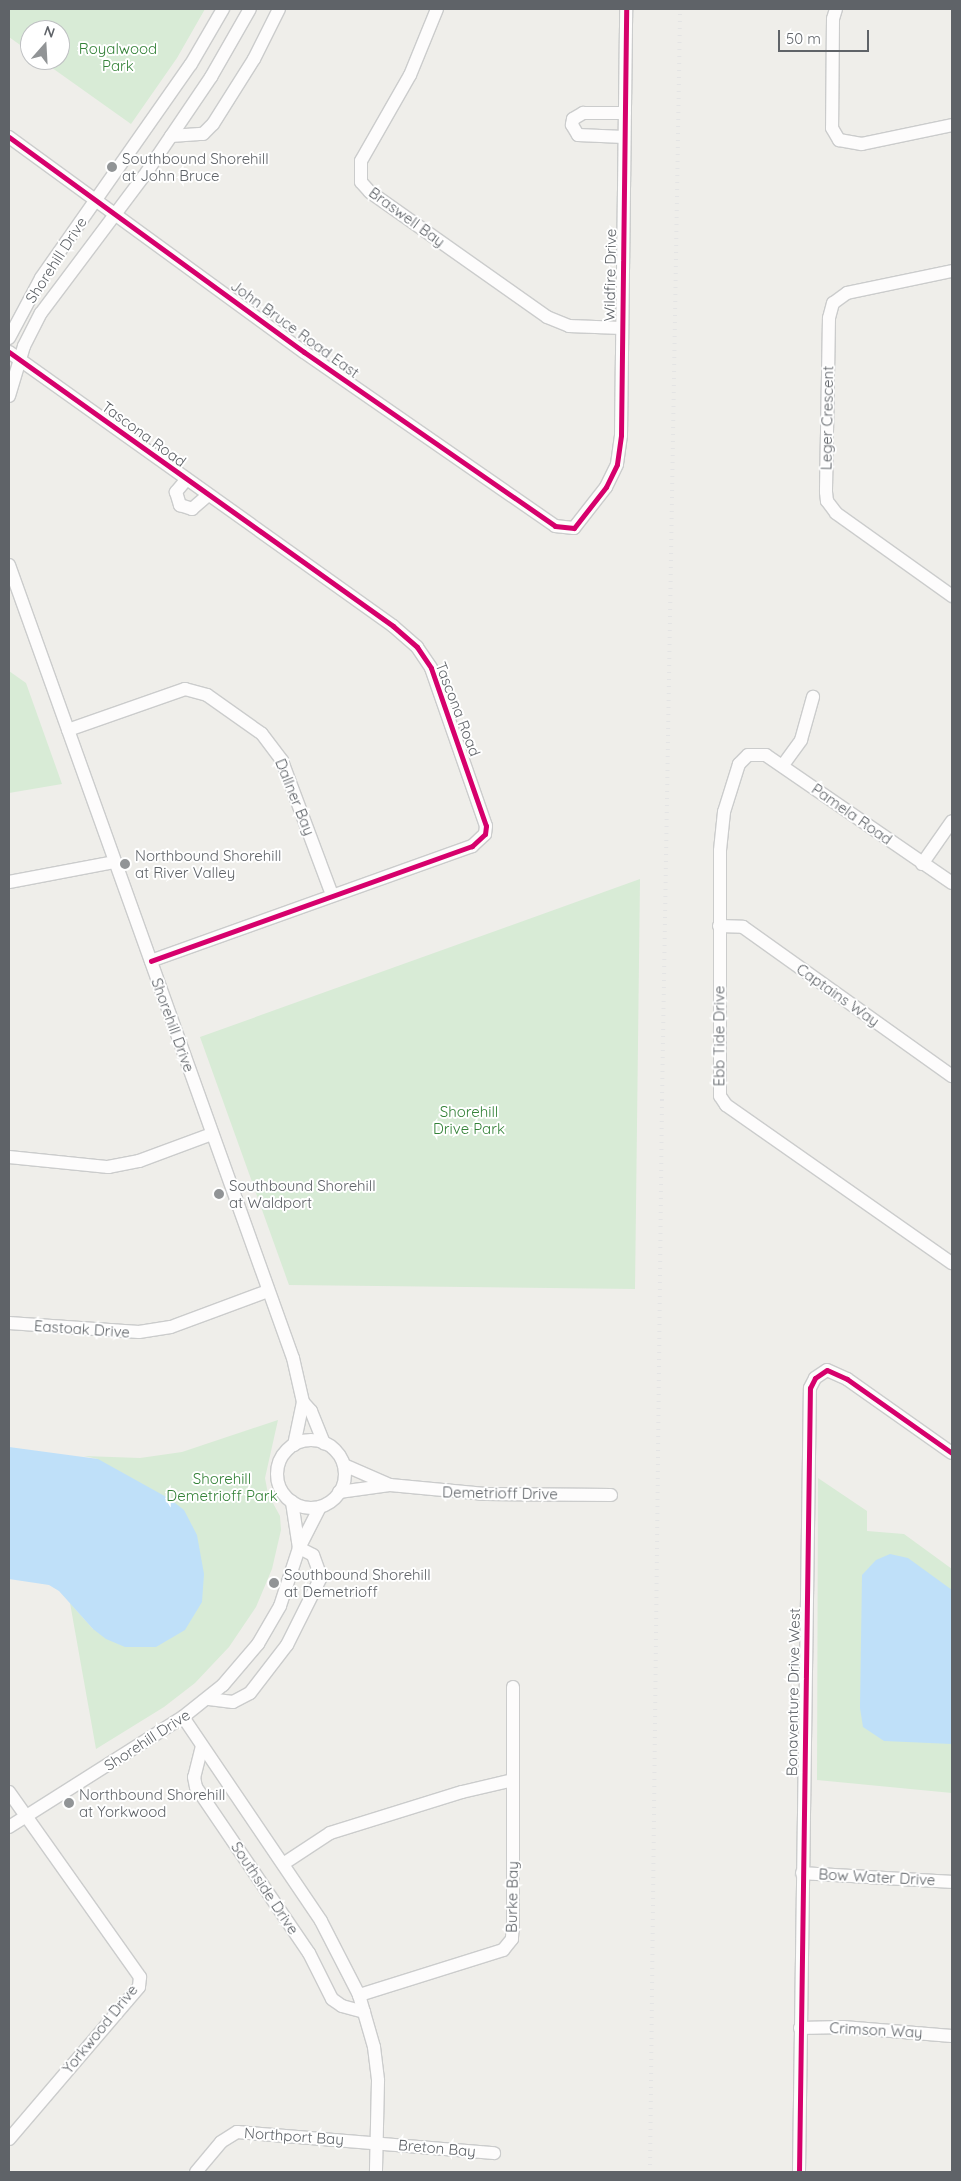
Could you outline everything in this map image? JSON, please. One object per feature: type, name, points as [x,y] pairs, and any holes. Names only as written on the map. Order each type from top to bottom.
[{"type":"street","name":"Shorehill Drive","points":[[9,338],[41,278],[191,64],[223,9]]},
{"type":"street","name":"Shorehill Drive","points":[[9,396],[14,356],[41,313],[171,136],[211,77],[250,9]]},
{"type":"street","points":[[171,136],[203,134],[213,124],[254,59],[279,9]]},
{"type":"street","name":"Braswell Bay","points":[[437,9],[410,75],[361,161],[361,182],[370,192],[547,317],[569,326],[622,328]]},
{"type":"street","name":"Wildfire Drive","points":[[574,528],[606,487],[617,464],[621,435],[626,9]]},
{"type":"street","points":[[836,9],[832,20],[832,128],[839,140],[862,144],[952,125]]},
{"type":"street","points":[[624,138],[578,135],[572,125],[573,119],[583,112],[625,113]]},
{"type":"street","name":"John Bruce Road East","points":[[9,137],[96,198],[304,352],[555,526],[574,528]]},
{"type":"street","name":"Leger Crescent","points":[[952,271],[848,293],[833,303],[829,318],[826,492],[827,500],[836,512],[952,596]]},
{"type":"street","name":"Tascona Road","points":[[14,356],[393,626],[417,647],[431,668],[483,813],[485,834],[472,846],[150,961]]},
{"type":"street","name":"Tascona Road","points":[[186,480],[176,492],[180,505],[192,510],[208,495]]},
{"type":"street","name":"Shorehill Drive","points":[[9,565],[293,1358],[303,1402],[294,1445],[281,1458],[278,1470],[280,1488],[292,1502],[299,1548]]},
{"type":"street","name":"Dallner Bay","points":[[68,730],[185,689],[207,695],[262,734],[282,761],[332,896]]},
{"type":"street","points":[[783,765],[801,740],[813,697]]},
{"type":"street","name":"Pamela Road","points":[[748,755],[766,754],[952,883]]},
{"type":"street","name":"Ebb Tide Drive","points":[[748,755],[734,772],[724,812],[719,926],[720,1096],[726,1105],[952,1263]]},
{"type":"street","points":[[922,864],[952,820]]},
{"type":"street","points":[[9,882],[115,862]]},
{"type":"street","name":"Captains Way","points":[[719,926],[743,927],[952,1076]]},
{"type":"street","points":[[9,1157],[108,1167],[139,1161],[212,1134]]},
{"type":"street","name":"Eastoak Drive","points":[[9,1323],[139,1332],[170,1327],[268,1291]]},
{"type":"street","name":"Bonaventure Drive West","points":[[799,2172],[810,1388],[815,1378],[827,1370],[847,1379],[952,1453]]},
{"type":"street","name":"Shorehill Drive","points":[[303,1402],[311,1411],[324,1443],[337,1452],[344,1465]]},
{"type":"street","points":[[294,1445],[309,1440],[324,1443]]},
{"type":"street","points":[[340,1492],[344,1482],[344,1465]]},
{"type":"street","name":"Demetrioff Drive","points":[[344,1465],[390,1485]]},
{"type":"street","name":"Demetrioff Drive","points":[[340,1492],[390,1485],[486,1494],[610,1495]]},
{"type":"street","name":"Shorehill Drive","points":[[9,1827],[209,1699],[258,1644],[280,1606],[299,1548],[320,1506],[340,1492]]},
{"type":"street","points":[[292,1502],[303,1506],[320,1506]]},
{"type":"street","points":[[209,1699],[233,1702],[250,1693],[287,1645],[321,1577],[313,1555],[299,1548]]},
{"type":"street","name":"Burke Bay","points":[[359,1995],[504,1950],[512,1939],[513,1687]]},
{"type":"street","name":"Southside Drive","points":[[182,1718],[333,1939],[359,1995],[374,2047],[378,2081],[379,2143],[376,2172]]},
{"type":"street","name":"Southside Drive","points":[[202,1746],[194,1778],[196,1787],[309,1953],[332,1998],[342,2006],[364,2012]]},
{"type":"street","points":[[283,1864],[330,1833],[462,1792],[513,1780]]},
{"type":"street","name":"Yorkwood Drive","points":[[9,1792],[140,1977],[139,1987],[9,2139]]},
{"type":"street","name":"Bow Water Drive","points":[[802,1873],[952,1882]]},
{"type":"street","name":"Crimson Way","points":[[800,2028],[843,2027],[952,2036]]},
{"type":"street","name":"Northport Bay","points":[[196,2172],[221,2142],[237,2132],[379,2143]]},
{"type":"street","name":"Breton Bay","points":[[379,2143],[494,2154]]},
{"type":"green space","name":"Royalwood Park","points":[[9,9],[205,9],[177,58],[131,124],[55,70],[70,70],[70,20],[20,20],[20,45],[9,37]]},
{"type":"green space","points":[[9,671],[26,683],[62,784],[9,793]]},
{"type":"green space","name":"Shorehill Drive Park","points":[[640,879],[635,1289],[289,1285],[200,1037]]},
{"type":"green space","name":"Shorehill Demetrioff Park","points":[[278,1420],[265,1478],[268,1494],[280,1516],[281,1530],[272,1569],[256,1607],[229,1647],[195,1683],[164,1707],[96,1749],[70,1603],[93,1629],[98,1459],[84,1456],[140,1458],[182,1452]]},
{"type":"green space","points":[[818,1478],[867,1511],[867,1531],[904,1534],[952,1569],[952,1793],[817,1780]]},
{"type":"water","points":[[9,1447],[98,1459],[170,1499],[184,1510],[197,1535],[204,1574],[202,1602],[185,1630],[156,1647],[125,1647],[106,1639],[93,1629],[59,1591],[49,1585],[9,1579]]},
{"type":"water","points":[[890,1554],[908,1558],[952,1590],[952,1744],[884,1741],[863,1727],[860,1708],[862,1575],[876,1560]]},
{"type":"railway","points":[[650,2172],[662,1100],[680,9]]},
{"type":"cycle path","points":[[9,137],[304,352],[555,526],[574,528],[606,487],[617,464],[621,435],[626,9]]},
{"type":"cycle path","points":[[9,352],[393,626],[417,647],[431,668],[486,826],[485,834],[472,846],[151,961]]},
{"type":"cycle path","points":[[799,2172],[810,1388],[815,1378],[827,1370],[847,1379],[952,1453]]},
{"type":"place","name":"Southbound Shorehill at John Bruce","points":[[112,167]]},
{"type":"place","name":"Northbound Shorehill at River Valley","points":[[125,864]]},
{"type":"place","name":"Southbound Shorehill at Waldport","points":[[219,1194]]},
{"type":"place","name":"Southbound Shorehill at Demetrioff","points":[[274,1583]]},
{"type":"place","name":"Northbound Shorehill at Yorkwood","points":[[69,1803]]}]
